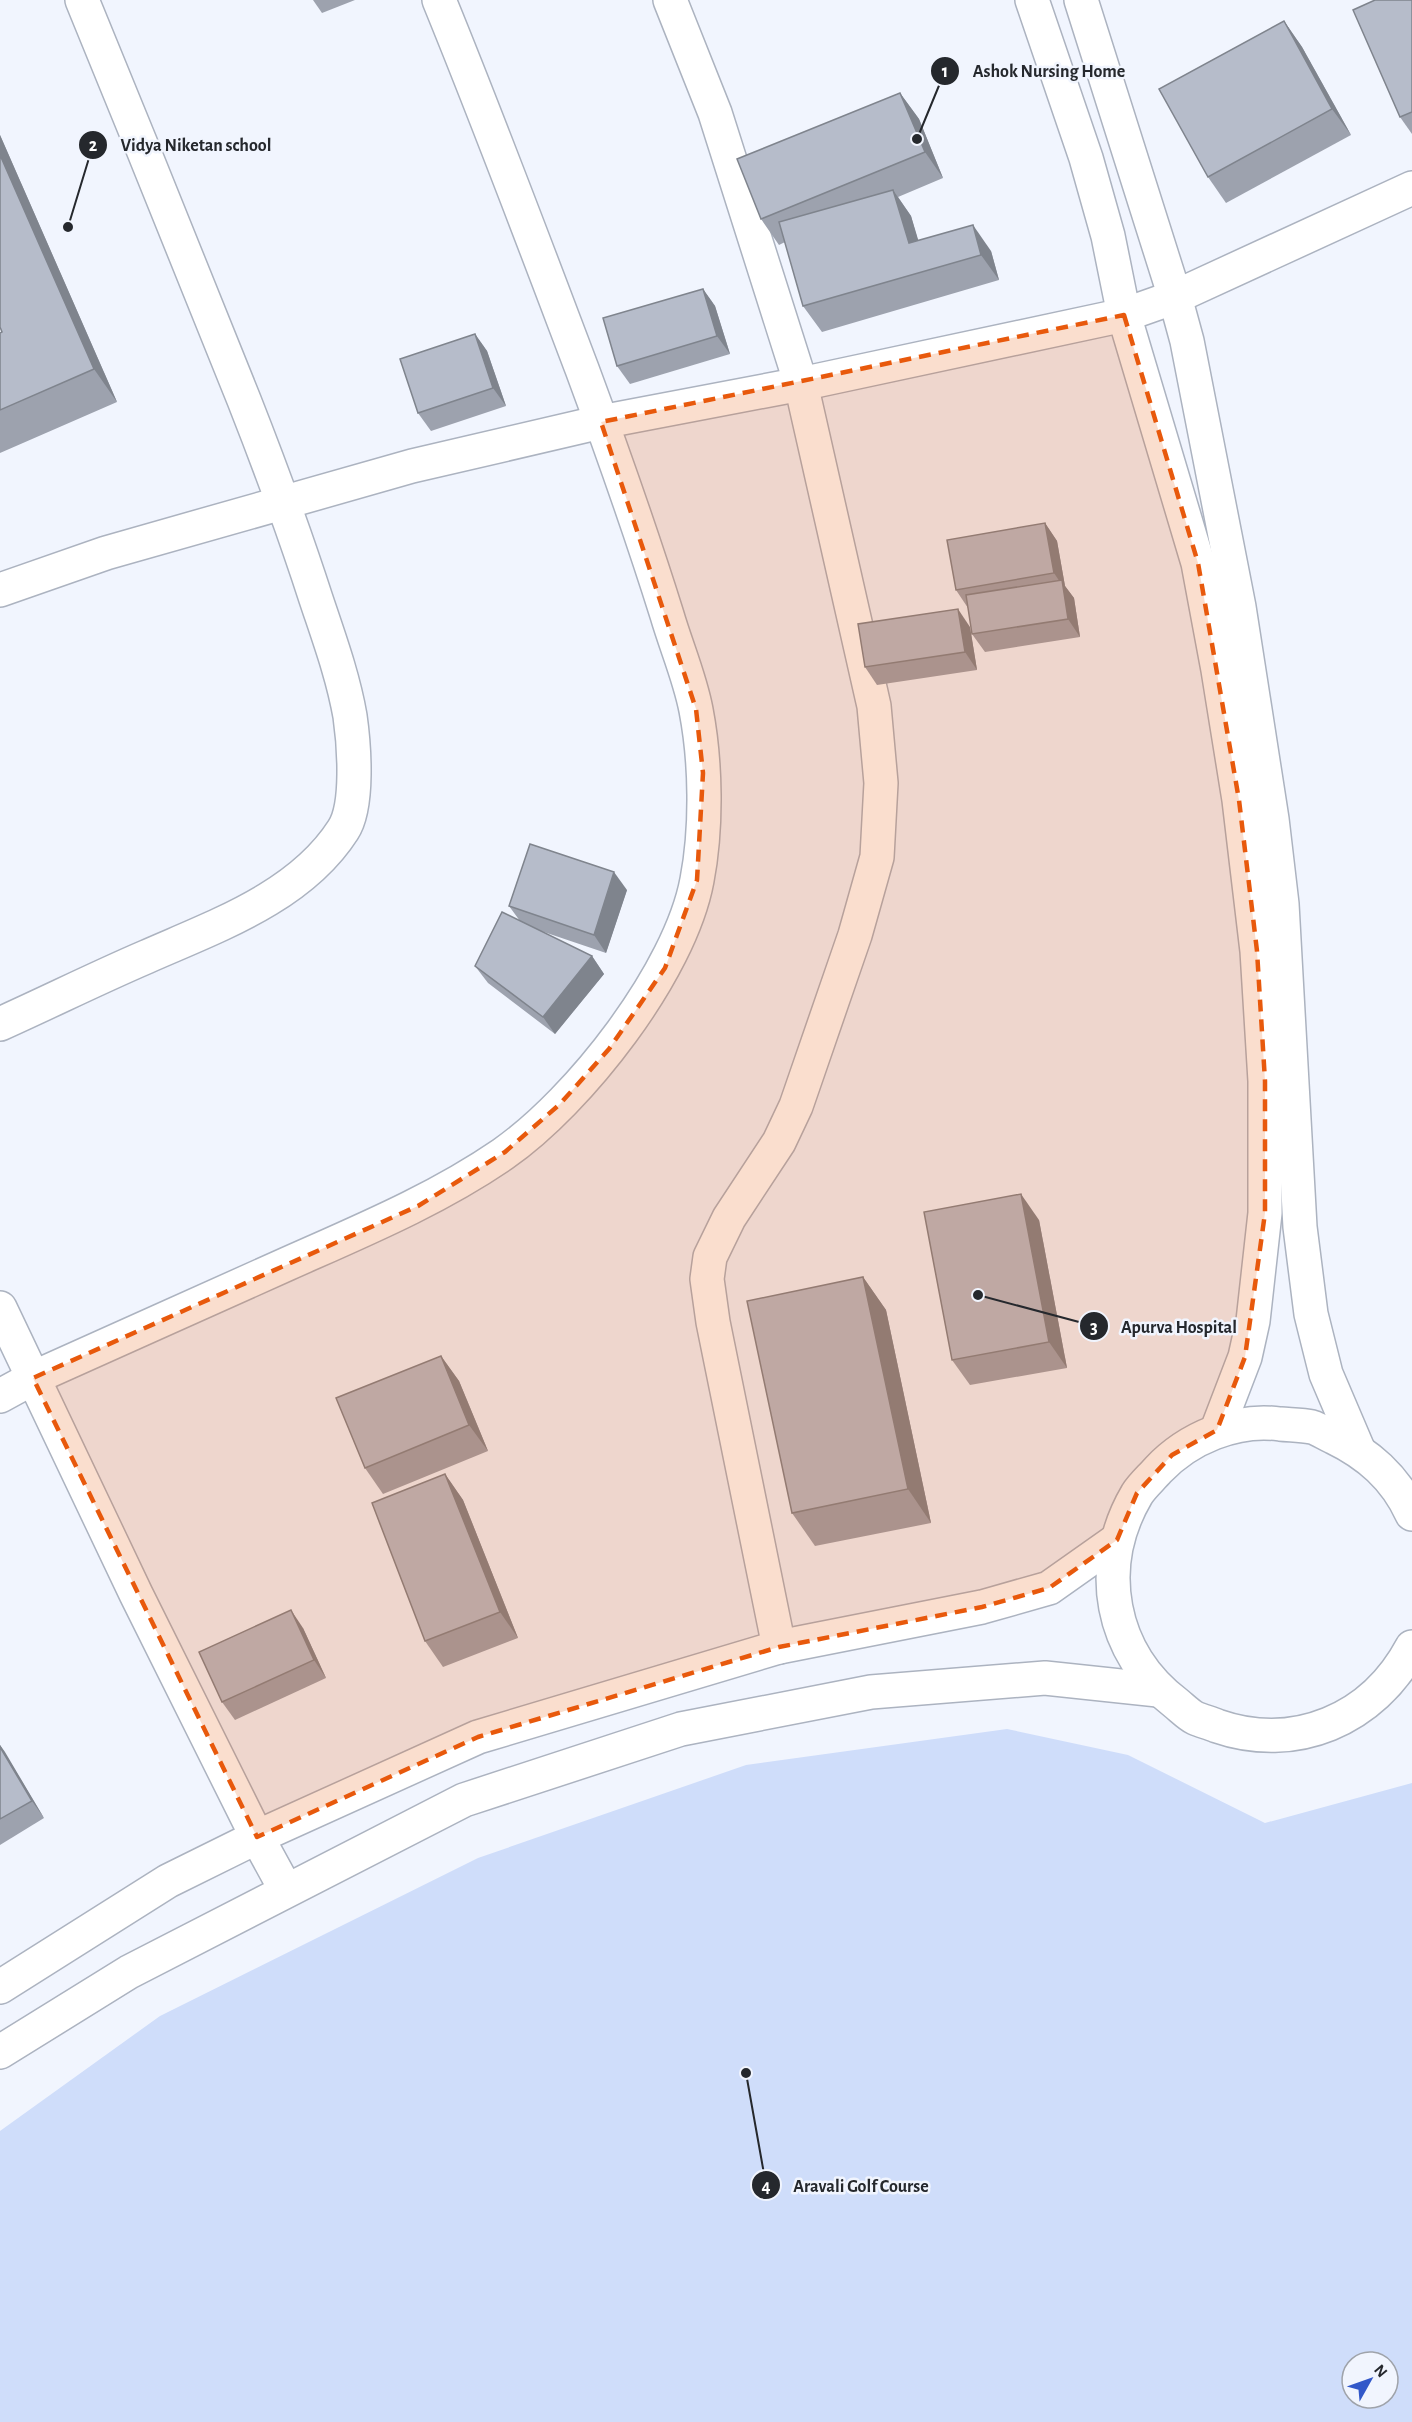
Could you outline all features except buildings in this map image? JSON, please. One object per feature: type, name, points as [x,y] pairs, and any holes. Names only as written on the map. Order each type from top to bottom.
[{"type":"street","points":[[0,1024],[214,928],[268,898],[306,873],[346,827],[353,794],[354,745],[337,662],[285,503],[82,0]]},
{"type":"street","points":[[0,1396],[33,1378],[418,1206],[505,1152],[560,1104],[609,1049],[665,968],[684,925],[697,880],[702,825],[703,773],[696,709],[647,552],[601,422],[491,127],[439,0]]},
{"type":"street","points":[[670,0],[715,113],[801,384],[874,706],[881,783],[877,857],[855,934],[796,1106],[778,1142],[729,1218],[710,1257],[707,1279],[713,1322],[779,1647]]},
{"type":"street","points":[[1032,0],[1089,169],[1108,236],[1124,315],[1198,563],[1239,800],[1257,951],[1265,1082],[1265,1213],[1251,1330],[1245,1357],[1217,1430]]},
{"type":"street","points":[[1081,0],[1188,341],[1239,607],[1272,819],[1282,904],[1300,1227],[1311,1314],[1326,1374],[1358,1449]]},
{"type":"street","points":[[0,590],[106,553],[205,523],[285,503],[412,466],[601,422],[801,384],[1124,315],[1175,297],[1412,188]]},
{"type":"street","points":[[0,1308],[256,1836],[286,1890]]},
{"type":"street","points":[[1409,1657],[1371,1700],[1332,1724],[1287,1736],[1240,1734],[1196,1718],[1158,1690],[1133,1658],[1117,1621],[1112,1581],[1117,1540],[1137,1493],[1172,1455],[1217,1430],[1265,1422],[1314,1428],[1358,1449],[1386,1473],[1410,1507]]},
{"type":"street","points":[[0,1987],[168,1881],[256,1836],[478,1737],[779,1647],[982,1607],[1049,1588],[1117,1540]]},
{"type":"street","points":[[0,2052],[129,1972],[464,1800],[681,1729],[872,1692],[999,1681],[1045,1678],[1158,1690]]},
{"type":"highlighted area","points":[[1124,315],[1198,563],[1239,800],[1257,951],[1265,1081],[1265,1213],[1245,1357],[1217,1430],[1172,1455],[1137,1493],[1117,1540],[1049,1588],[982,1607],[779,1647],[478,1737],[257,1837],[33,1378],[418,1206],[505,1152],[560,1104],[609,1049],[665,968],[697,880],[703,773],[696,709],[601,422]]},
{"type":"shaded area","points":[[1007,1729],[1128,1755],[1265,1823],[1412,1783],[1412,2422],[0,2422],[0,2131],[160,2016],[478,1858],[746,1765]]},
{"type":"place","name":"Ashok Nursing Home","points":[[917,139]]},
{"type":"place","name":"Vidya Niketan school","points":[[68,227]]},
{"type":"place","name":"Apurva Hospital","points":[[978,1295]]},
{"type":"place","name":"Aravali Golf Course","points":[[746,2073]]}]
